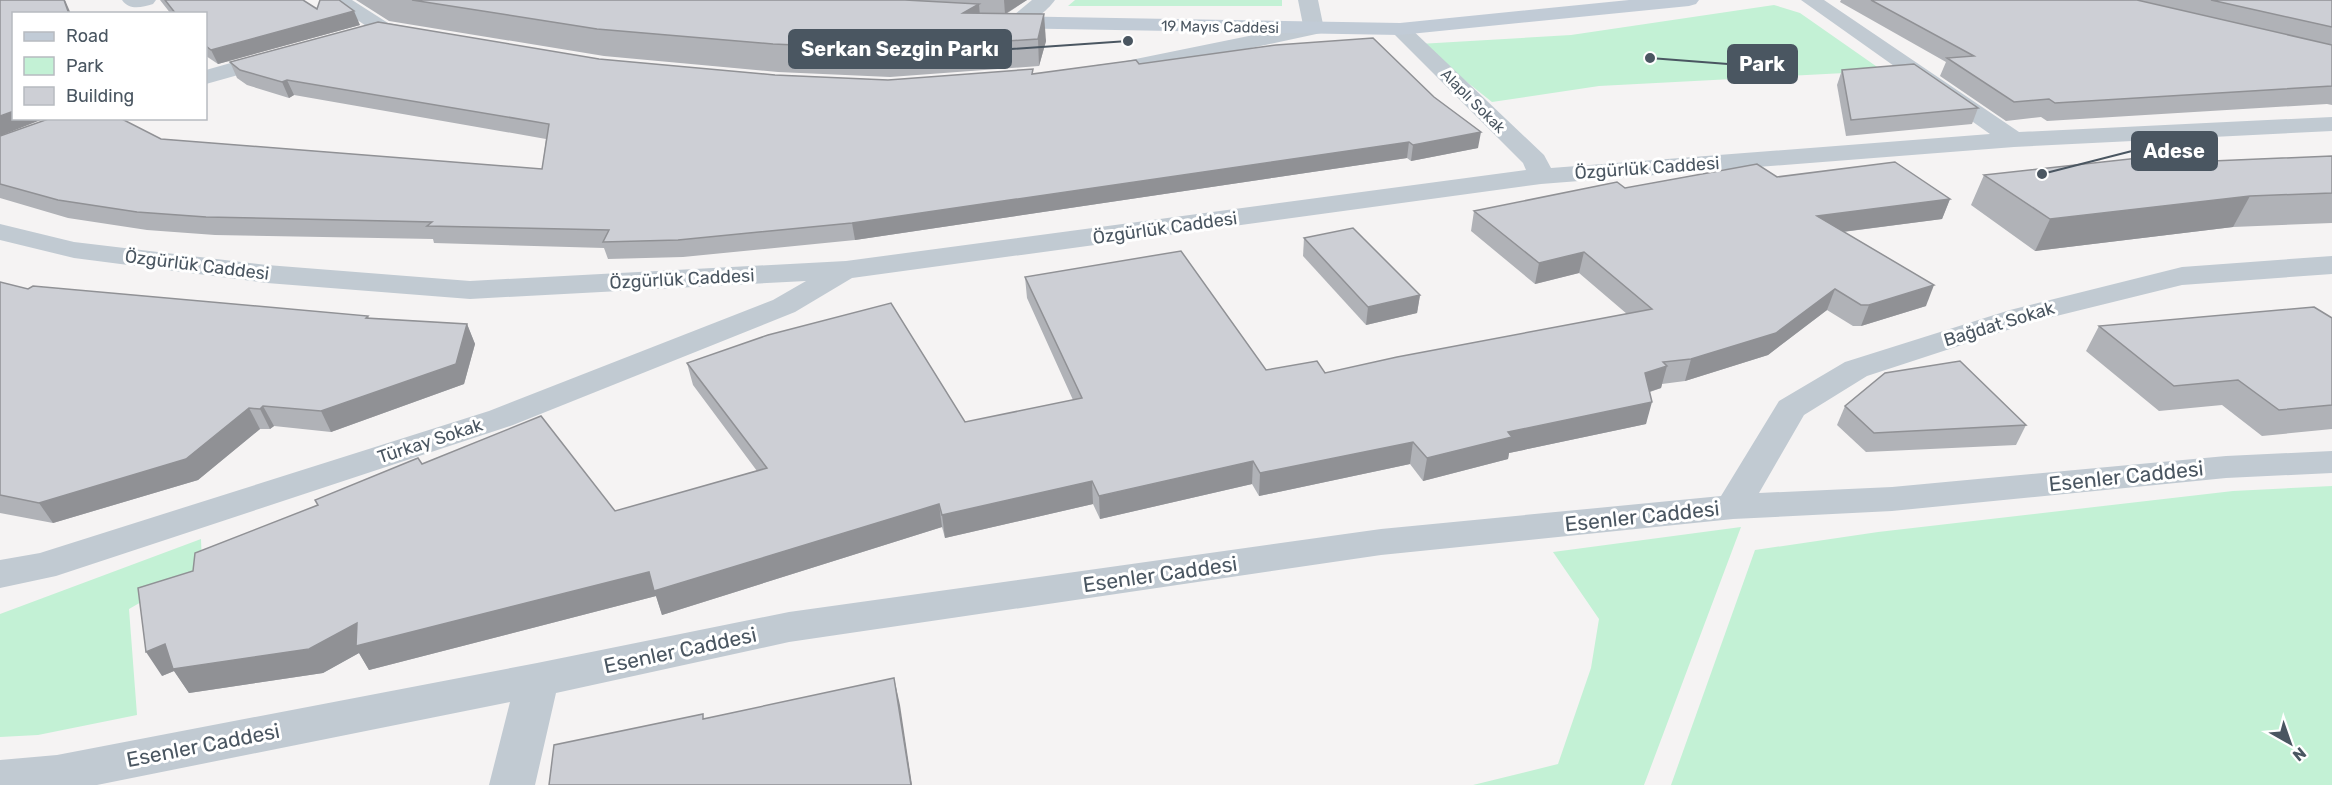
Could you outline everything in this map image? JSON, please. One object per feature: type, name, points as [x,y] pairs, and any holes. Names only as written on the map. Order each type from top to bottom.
[{"type":"main road","name":"19 Mayıs Caddesi","points":[[980,21],[1400,29],[1676,1]]},
{"type":"street","points":[[132,0],[136,3],[146,0]]},
{"type":"street","points":[[338,0],[382,28]]},
{"type":"street","points":[[1014,23],[1045,0]]},
{"type":"street","points":[[1086,71],[1121,69],[1314,29],[1308,0]]},
{"type":"street","points":[[1811,0],[2014,140]]},
{"type":"street","points":[[360,34],[382,28],[435,36]]},
{"type":"street","name":"Alaplı Sokak","points":[[1400,29],[1511,139],[1536,160],[1541,176]]},
{"type":"street","points":[[207,77],[294,53]]},
{"type":"street","name":"Özgürlük Caddesi","points":[[0,232],[74,250],[267,274],[470,290],[846,270],[1541,176],[2014,140],[2332,124]]},
{"type":"street","name":"Bağdat Sokak","points":[[1733,507],[1791,408],[1856,369],[2020,316],[2182,276],[2332,265]]},
{"type":"street","name":"Türkay Sokak","points":[[0,574],[42,566],[501,418],[784,306],[846,270]]},
{"type":"street","name":"Esenler Caddesi","points":[[0,779],[57,774],[537,680],[789,627],[1381,542],[1733,507],[1893,499],[2226,467],[2332,462]]},
{"type":"street","points":[[512,785],[537,680]]},
{"type":"green space","points":[[1075,0],[1282,0],[1282,6],[1068,6]]},
{"type":"green space","points":[[1774,5],[1800,13],[1883,71],[1599,86],[1492,102],[1419,44],[1571,35]]},
{"type":"green space","points":[[2332,486],[2332,785],[1671,785],[1755,550],[1878,532],[2233,491]]},
{"type":"green space","points":[[1741,527],[1644,785],[1473,785],[1558,764],[1591,668],[1599,619],[1553,552]]},
{"type":"green space","points":[[201,539],[202,567],[129,609],[137,715],[38,735],[0,737],[0,614]]},
{"type":"building","points":[[0,0],[64,0],[68,12],[12,12],[12,112],[0,116]]},
{"type":"building","points":[[165,0],[303,0],[317,9],[320,0],[339,0],[354,11],[211,50],[207,47],[207,12],[174,12]]},
{"type":"building","points":[[412,0],[905,0],[979,4],[963,13],[1044,14],[1038,39],[886,49],[773,44],[597,29]]},
{"type":"building","points":[[1871,0],[2137,0],[2332,45],[2332,86],[2055,103],[2049,99],[2014,102],[1947,58],[1974,56]]},
{"type":"building","points":[[2211,0],[2332,0],[2332,27]]},
{"type":"building","points":[[378,22],[599,59],[775,75],[888,80],[1033,69],[1032,74],[1136,60],[1139,64],[1276,45],[1373,38],[1434,97],[1481,132],[1413,145],[1409,142],[852,223],[678,240],[603,242],[609,230],[427,226],[432,222],[206,217],[137,212],[58,200],[0,184],[0,136],[45,120],[124,120],[161,139],[542,169],[549,124],[287,80],[282,82],[240,70],[230,62]]},
{"type":"building","points":[[1914,64],[1978,108],[1851,120],[1842,70]]},
{"type":"building","points":[[2175,154],[2189,162],[2332,156],[2332,193],[2250,196],[2050,219],[1984,175]]},
{"type":"building","points":[[1895,162],[1950,199],[1817,216],[1934,285],[1869,305],[1861,305],[1835,289],[1776,333],[1691,359],[1663,362],[1667,366],[1645,373],[1652,402],[1508,432],[1512,437],[1427,458],[1413,442],[1260,473],[1253,461],[1099,496],[1092,481],[942,515],[939,504],[654,591],[649,572],[356,646],[357,623],[309,649],[173,669],[165,644],[146,652],[138,588],[193,571],[195,553],[318,505],[315,500],[418,458],[422,464],[541,416],[615,511],[767,468],[687,363],[768,335],[891,303],[965,422],[1082,398],[1025,277],[1181,251],[1266,370],[1317,361],[1325,373],[1397,357],[1652,309],[1584,252],[1539,263],[1474,211],[1617,182],[1625,188],[1757,164],[1777,177]]},
{"type":"building","points":[[1353,228],[1420,295],[1368,307],[1304,238]]},
{"type":"building","points":[[0,282],[28,289],[33,286],[368,316],[366,318],[467,324],[456,364],[321,411],[263,406],[260,409],[249,408],[186,459],[39,503],[0,495]]},
{"type":"building","points":[[2314,307],[2332,318],[2332,405],[2279,410],[2238,380],[2174,386],[2099,326]]},
{"type":"building","points":[[1960,361],[2026,425],[1874,433],[1845,406],[1885,373]]},
{"type":"building","points":[[894,678],[911,785],[549,785],[554,745],[703,714],[703,719]]},
{"type":"place","name":"Serkan Sezgin Parkı","points":[[1128,41]]},
{"type":"place","name":"Park","points":[[1650,58]]},
{"type":"place","name":"Adese","points":[[2042,174]]}]
